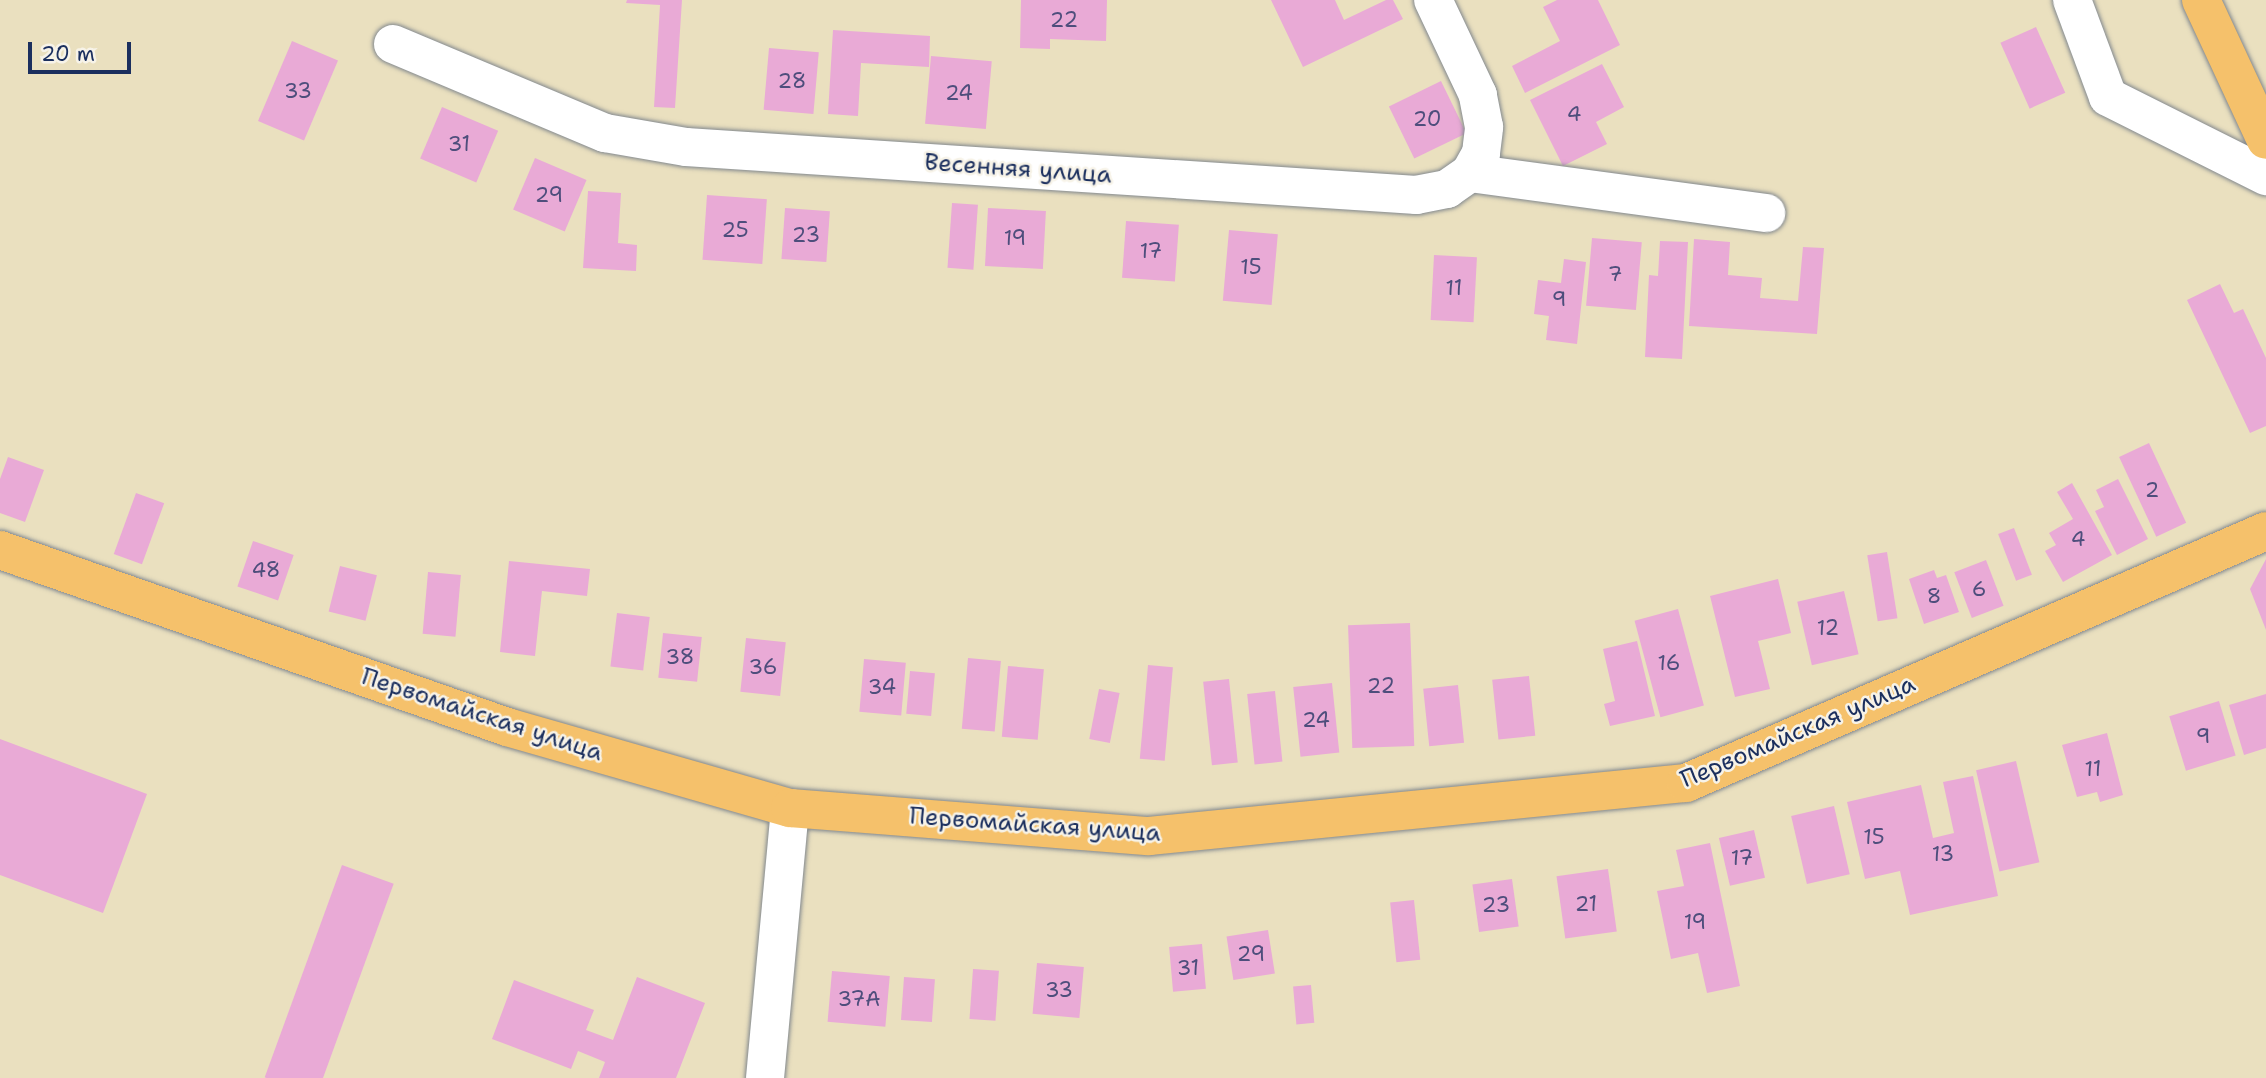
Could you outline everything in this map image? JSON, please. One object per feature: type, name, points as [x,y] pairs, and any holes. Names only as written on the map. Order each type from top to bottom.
[{"type":"main road","points":[[2201,0],[2266,140]]},
{"type":"main road","name":"Первомайская улица","points":[[0,550],[507,727],[790,808],[1149,836],[1686,783],[2266,530]]},
{"type":"street","points":[[1433,0],[1478,95],[1484,127],[1481,153],[1470,173],[1766,214]]},
{"type":"street","points":[[2071,0],[2108,97],[2266,176]]},
{"type":"street","name":"Весенняя улица","points":[[393,44],[605,133],[686,147],[1416,195],[1447,189],[1470,173]]},
{"type":"street","points":[[765,1078],[790,808]]},
{"type":"building","points":[[627,0],[682,0],[675,108],[654,107],[660,5],[626,3]]},
{"type":"building","points":[[1021,0],[1107,0],[1106,41],[1050,39],[1050,49],[1020,48]]},
{"type":"building","points":[[1271,0],[1335,0],[1344,20],[1386,0],[1393,0],[1403,19],[1303,67]]},
{"type":"building","points":[[1557,0],[1598,0],[1620,45],[1525,93],[1512,66],[1560,41],[1543,7]]},
{"type":"building","points":[[2036,27],[2065,93],[2030,109],[2000,43]]},
{"type":"building","points":[[833,30],[930,36],[929,67],[861,63],[858,116],[828,114]]},
{"type":"building","points":[[292,41],[338,61],[304,141],[258,121]]},
{"type":"building","points":[[769,48],[819,52],[813,114],[764,110]]},
{"type":"building","points":[[931,56],[992,61],[986,129],[925,124]]},
{"type":"building","points":[[1602,64],[1624,107],[1596,122],[1607,144],[1563,166],[1530,100]]},
{"type":"building","points":[[1441,81],[1466,133],[1414,159],[1389,106]]},
{"type":"building","points":[[442,107],[498,131],[476,182],[420,159]]},
{"type":"building","points":[[535,158],[587,180],[565,231],[513,210]]},
{"type":"building","points":[[588,191],[621,193],[618,243],[637,245],[636,271],[583,268]]},
{"type":"building","points":[[707,195],[767,199],[762,264],[702,260]]},
{"type":"building","points":[[952,203],[978,205],[973,270],[947,268]]},
{"type":"building","points":[[785,208],[830,211],[826,262],[781,259]]},
{"type":"building","points":[[988,208],[1046,211],[1043,269],[985,266]]},
{"type":"building","points":[[1126,221],[1179,225],[1175,282],[1122,278]]},
{"type":"building","points":[[1229,230],[1278,234],[1272,305],[1223,301]]},
{"type":"building","points":[[1592,238],[1642,242],[1636,310],[1586,306]]},
{"type":"building","points":[[1694,239],[1730,242],[1728,275],[1762,278],[1760,298],[1798,301],[1803,247],[1824,248],[1817,334],[1689,326]]},
{"type":"building","points":[[1660,241],[1688,242],[1682,359],[1645,357],[1649,275],[1658,276]]},
{"type":"building","points":[[1434,255],[1477,257],[1474,322],[1431,320]]},
{"type":"building","points":[[1564,259],[1586,262],[1577,344],[1546,340],[1549,316],[1534,314],[1538,280],[1561,283]]},
{"type":"building","points":[[2220,284],[2234,313],[2243,309],[2266,358],[2266,426],[2250,433],[2187,300]]},
{"type":"building","points":[[2149,443],[2186,523],[2156,537],[2119,457]]},
{"type":"building","points":[[8,457],[44,470],[25,522],[0,513],[0,479]]},
{"type":"building","points":[[2118,479],[2148,539],[2117,555],[2095,511],[2104,507],[2096,490]]},
{"type":"building","points":[[2072,483],[2112,555],[2063,582],[2045,551],[2056,545],[2049,533],[2073,519],[2057,492]]},
{"type":"building","points":[[136,493],[164,503],[142,564],[114,554]]},
{"type":"building","points":[[2014,528],[2032,575],[2016,581],[1998,534]]},
{"type":"building","points":[[253,541],[294,555],[278,600],[237,586]]},
{"type":"building","points":[[1887,552],[1897,618],[1878,621],[1867,555]]},
{"type":"building","points":[[2266,559],[2266,630],[2250,589]]},
{"type":"building","points":[[1986,560],[2004,606],[1972,618],[1954,572]]},
{"type":"building","points":[[509,561],[590,569],[587,596],[542,591],[535,656],[500,652]]},
{"type":"building","points":[[340,566],[377,575],[366,621],[329,612]]},
{"type":"building","points":[[1934,570],[1937,578],[1946,575],[1959,612],[1924,624],[1909,579]]},
{"type":"building","points":[[428,572],[461,575],[455,637],[423,634]]},
{"type":"building","points":[[1778,579],[1791,633],[1758,641],[1770,689],[1735,697],[1710,596]]},
{"type":"building","points":[[1844,591],[1859,654],[1812,665],[1797,602]]},
{"type":"building","points":[[1678,609],[1704,706],[1660,717],[1635,621]]},
{"type":"building","points":[[617,613],[650,617],[643,671],[610,667]]},
{"type":"building","points":[[1410,623],[1414,746],[1352,748],[1348,625]]},
{"type":"building","points":[[663,633],[702,637],[697,682],[658,678]]},
{"type":"building","points":[[746,638],[786,642],[780,696],[740,692]]},
{"type":"building","points":[[1637,641],[1655,716],[1610,726],[1604,704],[1615,701],[1603,649]]},
{"type":"building","points":[[968,658],[1001,661],[995,732],[962,729]]},
{"type":"building","points":[[864,659],[906,663],[901,715],[859,712]]},
{"type":"building","points":[[1148,665],[1173,667],[1165,761],[1140,759]]},
{"type":"building","points":[[1008,666],[1044,669],[1038,740],[1002,737]]},
{"type":"building","points":[[910,671],[935,673],[931,716],[906,714]]},
{"type":"building","points":[[1529,676],[1535,736],[1498,740],[1492,680]]},
{"type":"building","points":[[1229,679],[1238,763],[1212,765],[1203,682]]},
{"type":"building","points":[[1332,683],[1339,753],[1301,757],[1293,687]]},
{"type":"building","points":[[1458,685],[1464,743],[1429,746],[1423,689]]},
{"type":"building","points":[[1099,689],[1120,693],[1110,743],[1089,739]]},
{"type":"building","points":[[1275,691],[1282,762],[1255,765],[1247,694]]},
{"type":"building","points":[[2266,694],[2266,748],[2244,755],[2229,705]]},
{"type":"building","points":[[2219,701],[2236,756],[2186,771],[2169,716]]},
{"type":"building","points":[[2107,733],[2123,795],[2100,802],[2097,792],[2077,797],[2062,745]]},
{"type":"building","points":[[0,739],[147,794],[103,913],[0,875]]},
{"type":"building","points":[[2016,761],[2039,862],[1999,872],[1976,770]]},
{"type":"building","points":[[1973,776],[1998,896],[1910,915],[1900,871],[1865,879],[1847,802],[1921,785],[1933,838],[1954,833],[1943,782]]},
{"type":"building","points":[[1834,806],[1850,874],[1807,884],[1791,816]]},
{"type":"building","points":[[1754,830],[1765,878],[1730,886],[1719,838]]},
{"type":"building","points":[[1710,843],[1740,986],[1707,993],[1698,953],[1671,959],[1657,891],[1684,886],[1676,850]]},
{"type":"building","points":[[342,865],[394,884],[323,1078],[265,1077]]},
{"type":"building","points":[[1608,869],[1617,931],[1565,939],[1557,876]]},
{"type":"building","points":[[1512,879],[1519,927],[1479,932],[1472,885]]},
{"type":"building","points":[[1414,900],[1420,960],[1396,962],[1390,903]]},
{"type":"building","points":[[1268,930],[1275,973],[1233,980],[1227,937]]},
{"type":"building","points":[[1202,944],[1206,989],[1173,992],[1169,947]]},
{"type":"building","points":[[1037,963],[1084,967],[1079,1018],[1033,1014]]},
{"type":"building","points":[[973,969],[999,971],[995,1021],[970,1019]]},
{"type":"building","points":[[832,971],[890,976],[885,1027],[828,1022]]},
{"type":"building","points":[[637,977],[705,1003],[676,1078],[599,1078],[605,1062],[578,1051],[571,1069],[492,1039],[514,980],[594,1010],[586,1030],[613,1040]]},
{"type":"building","points":[[904,977],[935,979],[932,1022],[901,1020]]},
{"type":"building","points":[[1311,985],[1314,1023],[1296,1024],[1293,987]]}]
